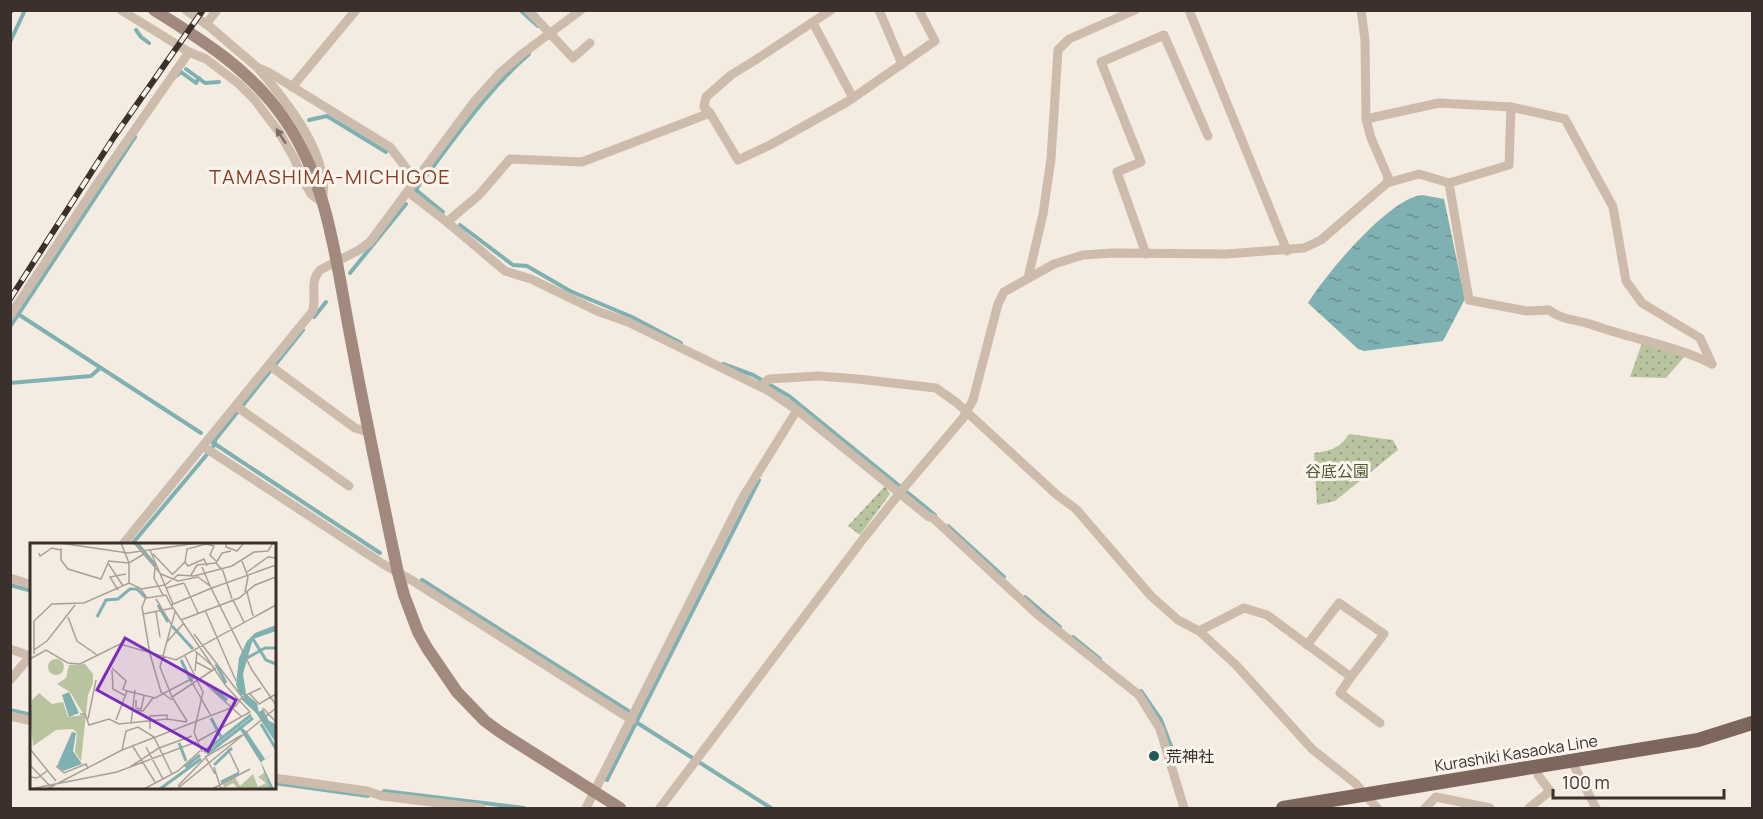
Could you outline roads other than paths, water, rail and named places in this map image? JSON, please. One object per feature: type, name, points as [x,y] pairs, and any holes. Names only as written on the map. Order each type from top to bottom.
[{"type":"main road","name":"Kurashiki Kasaoka Line","points":[[1283,808],[1698,740],[1752,723]]},
{"type":"street","points":[[121,10],[223,70],[254,99],[287,144],[311,194],[322,202]]},
{"type":"street","points":[[154,10],[225,56],[270,99],[304,152],[322,202],[398,573],[418,632],[427,648],[457,692],[485,721],[620,808]]},
{"type":"street","points":[[186,10],[207,24],[258,68],[285,99],[315,152],[324,180],[322,202]]},
{"type":"street","points":[[207,24],[217,10]]},
{"type":"street","points":[[292,87],[356,10]]},
{"type":"street","points":[[528,10],[573,58],[590,43]]},
{"type":"street","points":[[124,543],[208,450],[314,310],[312,286],[316,274],[370,242],[474,102],[499,74],[581,10]]},
{"type":"street","points":[[831,10],[730,75],[706,97],[704,107],[710,113],[738,160],[770,145],[853,98],[935,41],[919,10]]},
{"type":"street","points":[[879,10],[902,64]]},
{"type":"street","points":[[1029,278],[1043,214],[1051,159],[1058,50],[1069,39],[1135,10]]},
{"type":"street","points":[[1189,10],[1287,251]]},
{"type":"street","points":[[1361,10],[1365,40],[1366,119],[1371,138],[1388,177],[1387,183]]},
{"type":"street","points":[[813,22],[853,98]]},
{"type":"street","points":[[1146,254],[1117,172],[1141,162],[1101,62],[1164,36],[1208,136]]},
{"type":"street","points":[[13,312],[99,181],[189,52]]},
{"type":"street","points":[[258,68],[390,147],[416,181]]},
{"type":"street","points":[[1366,119],[1439,103],[1511,107],[1565,119],[1613,207],[1626,281],[1642,303],[1700,338],[1712,364],[1692,354],[1620,332],[1605,331],[1590,324],[1557,317],[1549,310],[1527,311],[1469,300],[1449,183]]},
{"type":"street","points":[[660,808],[902,490],[967,411],[973,400],[981,373],[1000,297],[1005,292],[1073,256],[1113,253],[1202,255],[1287,251],[1304,248],[1321,240],[1387,183],[1419,174],[1449,183],[1509,165],[1511,107]]},
{"type":"street","points":[[447,222],[479,195],[510,159],[582,162],[710,113]]},
{"type":"street","points":[[408,192],[505,271],[531,279],[597,311],[628,322],[763,384],[902,490],[1038,615],[1139,695],[1160,729],[1184,808]]},
{"type":"street","points":[[272,367],[355,428],[368,432]]},
{"type":"street","points":[[763,384],[818,376],[936,388],[967,411],[1076,509],[1151,596],[1179,620],[1199,631],[1236,665],[1312,749],[1355,783],[1377,808]]},
{"type":"street","points":[[239,408],[349,486]]},
{"type":"street","points":[[586,808],[743,497],[797,410]]},
{"type":"street","points":[[208,450],[632,720]]},
{"type":"street","points":[[10,579],[30,584]]},
{"type":"street","points":[[1307,645],[1339,603],[1384,634],[1340,693],[1380,723]]},
{"type":"street","points":[[1199,631],[1244,608],[1267,615],[1351,677]]},
{"type":"street","points":[[10,649],[30,655]]},
{"type":"street","points":[[10,680],[30,656]]},
{"type":"street","points":[[10,716],[30,721]]},
{"type":"street","points":[[1571,760],[1596,808]]},
{"type":"street","points":[[1529,808],[1550,791],[1538,775]]},
{"type":"street","points":[[276,778],[367,790],[382,796],[481,808]]},
{"type":"street","points":[[1425,808],[1436,797],[1490,808]]},
{"type":"water","points":[[1422,195],[1444,199],[1465,299],[1443,341],[1364,351],[1358,349],[1308,303],[1343,257],[1376,223],[1408,199]]},
{"type":"waterway","points":[[10,42],[25,10]]},
{"type":"waterway","points":[[520,10],[538,26]]},
{"type":"waterway","points":[[136,30],[149,43]]},
{"type":"waterway","points":[[424,179],[486,98],[529,54]]},
{"type":"waterway","points":[[186,69],[205,83],[219,82]]},
{"type":"waterway","points":[[176,76],[181,72],[196,83],[199,78]]},
{"type":"waterway","points":[[309,120],[327,116],[386,152]]},
{"type":"waterway","points":[[10,327],[135,137]]},
{"type":"waterway","points":[[415,192],[423,178]]},
{"type":"waterway","points":[[416,190],[443,212]]},
{"type":"waterway","points":[[350,273],[406,204]]},
{"type":"waterway","points":[[460,225],[513,265],[527,266],[570,291],[632,317],[681,343]]},
{"type":"waterway","points":[[314,317],[326,302]]},
{"type":"waterway","points":[[18,314],[201,433]]},
{"type":"waterway","points":[[133,543],[204,458],[215,444],[215,440],[303,330]]},
{"type":"waterway","points":[[723,364],[753,375],[789,396],[935,515]]},
{"type":"waterway","points":[[10,383],[91,376],[100,368]]},
{"type":"waterway","points":[[212,442],[380,553]]},
{"type":"waterway","points":[[607,780],[759,480]]},
{"type":"waterway","points":[[948,526],[1004,577]]},
{"type":"waterway","points":[[422,580],[630,712]]},
{"type":"waterway","points":[[10,585],[30,590]]},
{"type":"waterway","points":[[1025,597],[1060,627]]},
{"type":"waterway","points":[[1073,637],[1100,659]]},
{"type":"waterway","points":[[1141,691],[1161,720],[1177,762]]},
{"type":"waterway","points":[[10,710],[30,715]]},
{"type":"waterway","points":[[636,722],[771,808]]},
{"type":"waterway","points":[[276,783],[368,796]]},
{"type":"waterway","points":[[384,791],[524,808]]},
{"type":"railway","points":[[10,299],[114,137],[203,10]]},
{"type":"place","name":"荒神社","points":[[1154,756]]},
{"type":"district","name":"TAMASHIMA-MICHIGOE","points":[[330,176]]},
{"type":"park label","name":"谷底公園","points":[[1337,471]]}]
